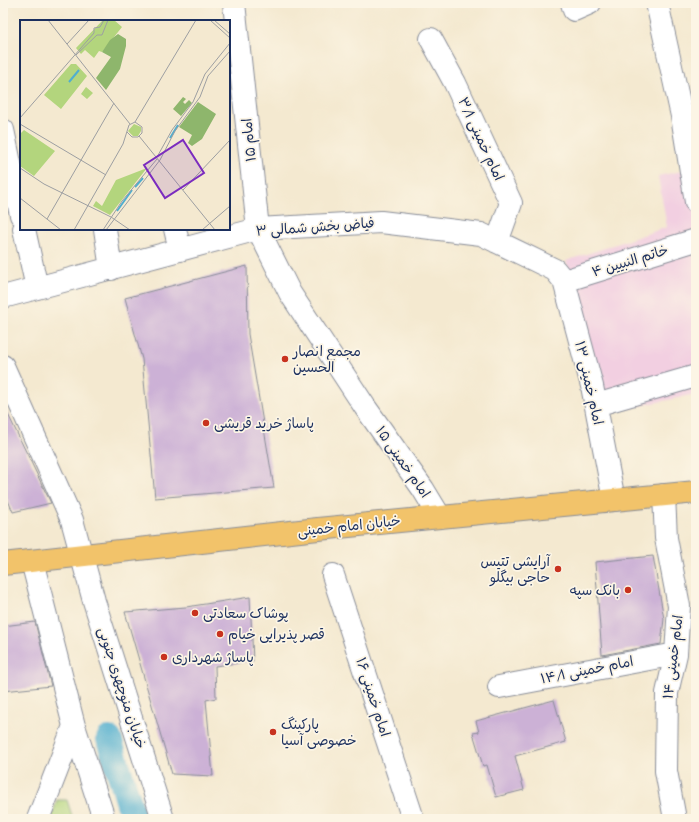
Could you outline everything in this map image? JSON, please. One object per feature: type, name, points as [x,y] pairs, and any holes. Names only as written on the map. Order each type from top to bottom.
[{"type":"main road","name":"خیابان امام خمینی","points":[[3,563],[82,556],[318,528],[696,492]]},
{"type":"street","name":"امام ۱۵","points":[[234,3],[258,229]]},
{"type":"street","points":[[572,3],[574,10],[590,3]]},
{"type":"street","points":[[657,3],[682,116],[690,131],[696,202]]},
{"type":"street","name":"امام خمینی ۳/۱","points":[[431,39],[455,83],[511,203],[498,242]]},
{"type":"street","points":[[3,130],[20,210]]},
{"type":"street","name":"فیاض بخش شمالی ۳","points":[[3,297],[258,229],[381,222],[481,234],[559,275]]},
{"type":"street","name":"امام خمینی ۱۵","points":[[258,229],[290,293],[365,407],[423,489],[440,517]]},
{"type":"street","points":[[24,230],[37,288]]},
{"type":"street","points":[[105,230],[111,269]]},
{"type":"street","points":[[175,230],[180,250]]},
{"type":"street","name":"خاتم النبیین ۴","points":[[559,275],[696,240]]},
{"type":"street","name":"امام خمینی ۱۳","points":[[559,275],[592,386],[614,500]]},
{"type":"street","name":"خیابان منوچهری جنوبی","points":[[3,366],[72,520],[94,601],[163,819]]},
{"type":"street","points":[[596,405],[696,376]]},
{"type":"street","name":"امام خمینی ۱۴","points":[[664,495],[666,538],[680,606],[676,654],[667,693],[666,771],[675,819]]},
{"type":"street","points":[[32,561],[74,726],[104,819]]},
{"type":"street","name":"امام خمینی ۱۶","points":[[333,575],[413,819]]},
{"type":"street","name":"امام خمینی ۱۴/۱","points":[[499,687],[676,654]]},
{"type":"street","points":[[38,819],[74,726]]},
{"type":"shaded area","points":[[696,168],[696,394],[611,412],[566,261],[667,227],[658,176]]},
{"type":"green space","points":[[57,800],[67,800],[73,819],[51,819]]},
{"type":"building","name":"پاساژ خرید قریشی","points":[[247,266],[248,334],[274,488],[155,498],[142,359],[125,298]]},
{"type":"building","points":[[3,404],[51,503],[13,512],[3,489]]},
{"type":"building","name":"بانک سپه","points":[[653,556],[664,619],[661,644],[602,655],[595,562]]},
{"type":"building","points":[[250,597],[253,661],[215,666],[216,698],[206,700],[213,776],[172,774],[125,612],[186,607]]},
{"type":"building","points":[[35,622],[51,686],[3,691],[3,626]]},
{"type":"building","points":[[554,700],[566,742],[515,756],[524,790],[496,797],[487,765],[483,766],[473,733],[479,732],[476,721]]},
{"type":"waterway","points":[[109,739],[134,819]]},
{"type":"place","name":"مجمع انصار الحسین","points":[[285,359]]},
{"type":"place","name":"پاساژ خرید قریشی","points":[[206,423]]},
{"type":"place","name":"آرایشی تتیس حاجی بیگلو","points":[[558,569]]},
{"type":"place","name":"بانک سپه","points":[[628,590]]},
{"type":"place","name":"پوشاک سعادتی","points":[[195,613]]},
{"type":"place","name":"قصر پذیرایی خیام","points":[[220,634]]},
{"type":"place","name":"پاساژ شهرداری","points":[[164,657]]},
{"type":"place","name":"پارکینگ خصوصی آسیا","points":[[273,732]]}]
